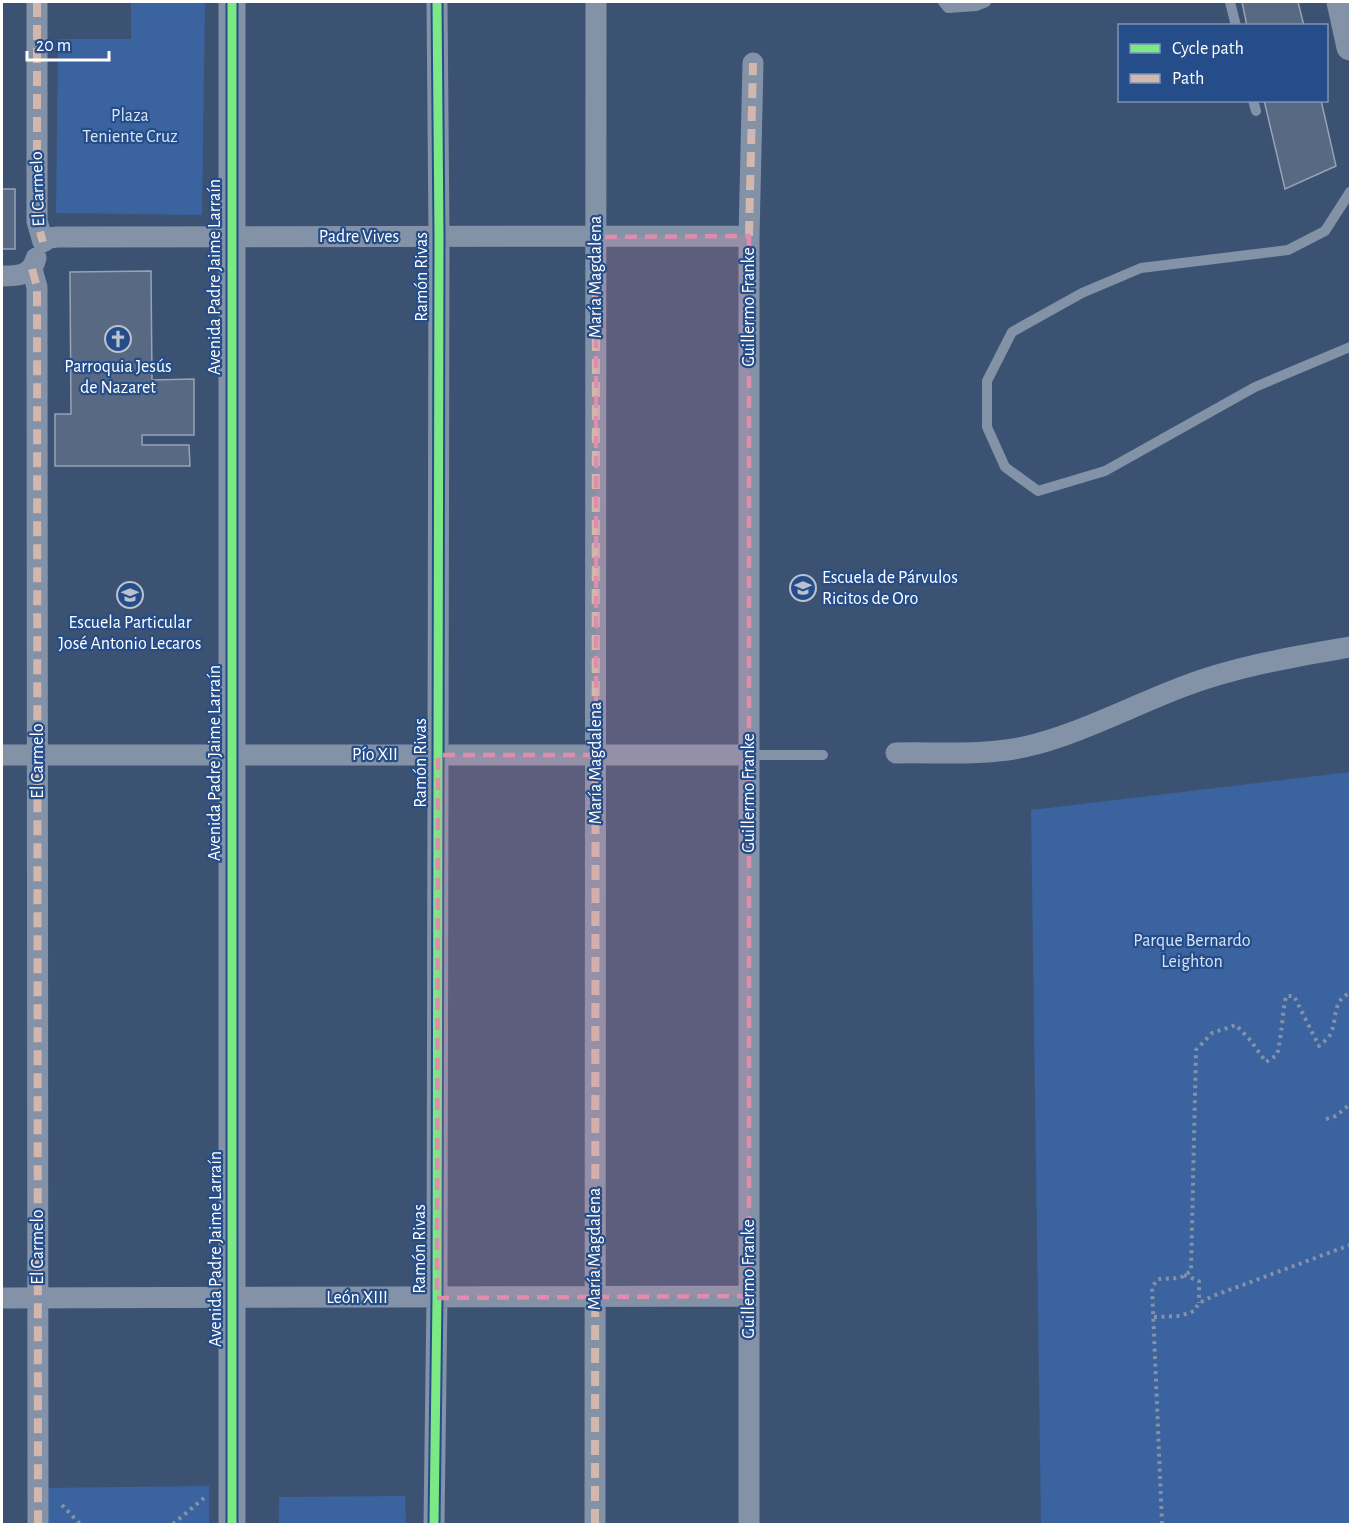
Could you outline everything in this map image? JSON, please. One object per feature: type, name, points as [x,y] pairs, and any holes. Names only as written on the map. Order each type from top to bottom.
[{"type":"street","name":"El Carmelo","points":[[37,2],[37,221],[43,242],[39,247],[32,269],[37,299],[38,1524]]},
{"type":"street","name":"Avenida Padre Jaime Larraín","points":[[232,2],[232,1524]]},
{"type":"street","name":"Ramón Rivas","points":[[434,1524],[437,1298],[439,237],[437,2]]},
{"type":"street","name":"María Magdalena","points":[[595,1524],[596,2]]},
{"type":"street","points":[[1340,2],[1350,47]]},
{"type":"street","name":"Guillermo Franke","points":[[748,1524],[749,236],[753,63]]},
{"type":"street","name":"Padre Vives","points":[[43,242],[57,237],[749,236]]},
{"type":"street","points":[[2,276],[17,276],[32,269]]},
{"type":"street","points":[[896,753],[1022,748],[1057,737],[1223,672],[1350,647]]},
{"type":"street","name":"Pío XII","points":[[2,755],[749,755]]},
{"type":"street","name":"León XIII","points":[[2,1298],[749,1296]]},
{"type":"lane","points":[[944,2],[948,8],[976,6],[986,2]]},
{"type":"lane","points":[[1230,2],[1236,24]]},
{"type":"lane","points":[[1350,192],[1325,231],[1288,250],[1141,268],[1082,293],[1012,332],[987,381],[987,427],[1005,467],[1038,491],[1105,471],[1255,387],[1350,347]]},
{"type":"lane","points":[[749,755],[823,755]]},
{"type":"path","points":[[1162,1524],[1152,1287],[1158,1280],[1180,1278],[1191,1271],[1196,1050],[1212,1033],[1236,1025],[1266,1062],[1276,1055],[1281,1039],[1282,1013],[1286,996],[1294,996],[1319,1046],[1330,1036],[1336,1006],[1343,996],[1350,993]]},
{"type":"path","points":[[1326,1119],[1336,1116],[1350,1104]]},
{"type":"path","points":[[1199,1303],[1350,1245]]},
{"type":"path","points":[[1154,1317],[1180,1316],[1194,1311],[1199,1303],[1198,1281],[1184,1275]]},
{"type":"highlighted area","points":[[749,236],[749,1296],[437,1298],[438,755],[596,755],[596,237]]},
{"type":"green space","name":"Plaza Teniente Cruz","points":[[131,2],[205,2],[202,215],[56,213],[58,39],[131,39]]},
{"type":"green space","name":"Parque Bernardo Leighton","points":[[1350,772],[1350,1524],[1041,1524],[1031,810]]},
{"type":"green space","points":[[209,1486],[209,1524],[39,1524],[38,1488]]},
{"type":"green space","points":[[405,1496],[406,1524],[279,1524],[279,1497]]},
{"type":"building","points":[[1242,2],[1298,2],[1304,24],[1247,24]]},
{"type":"building","points":[[1264,102],[1321,102],[1336,166],[1285,189]]},
{"type":"building","points":[[2,189],[15,189],[15,249],[2,249]]},
{"type":"building","points":[[151,271],[152,380],[194,379],[194,435],[142,435],[142,445],[189,445],[190,466],[55,466],[55,414],[71,414],[70,272]]},
{"type":"marked path","points":[[37,2],[37,221],[43,242]]},
{"type":"marked path","points":[[749,236],[753,63]]},
{"type":"marked path","points":[[595,1524],[596,237]]},
{"type":"marked path","points":[[32,269],[37,287],[38,1524]]},
{"type":"cycle path","points":[[232,2],[232,1524]]},
{"type":"cycle path","points":[[434,1524],[437,1298],[439,237],[437,2]]},
{"type":"place","name":"Parroquia Jesús de Nazaret","points":[[118,339]]},
{"type":"place","name":"Escuela de Párvulos Ricitos de Oro","points":[[803,588]]},
{"type":"place","name":"Escuela Particular José Antonio Lecaros","points":[[130,595]]}]
